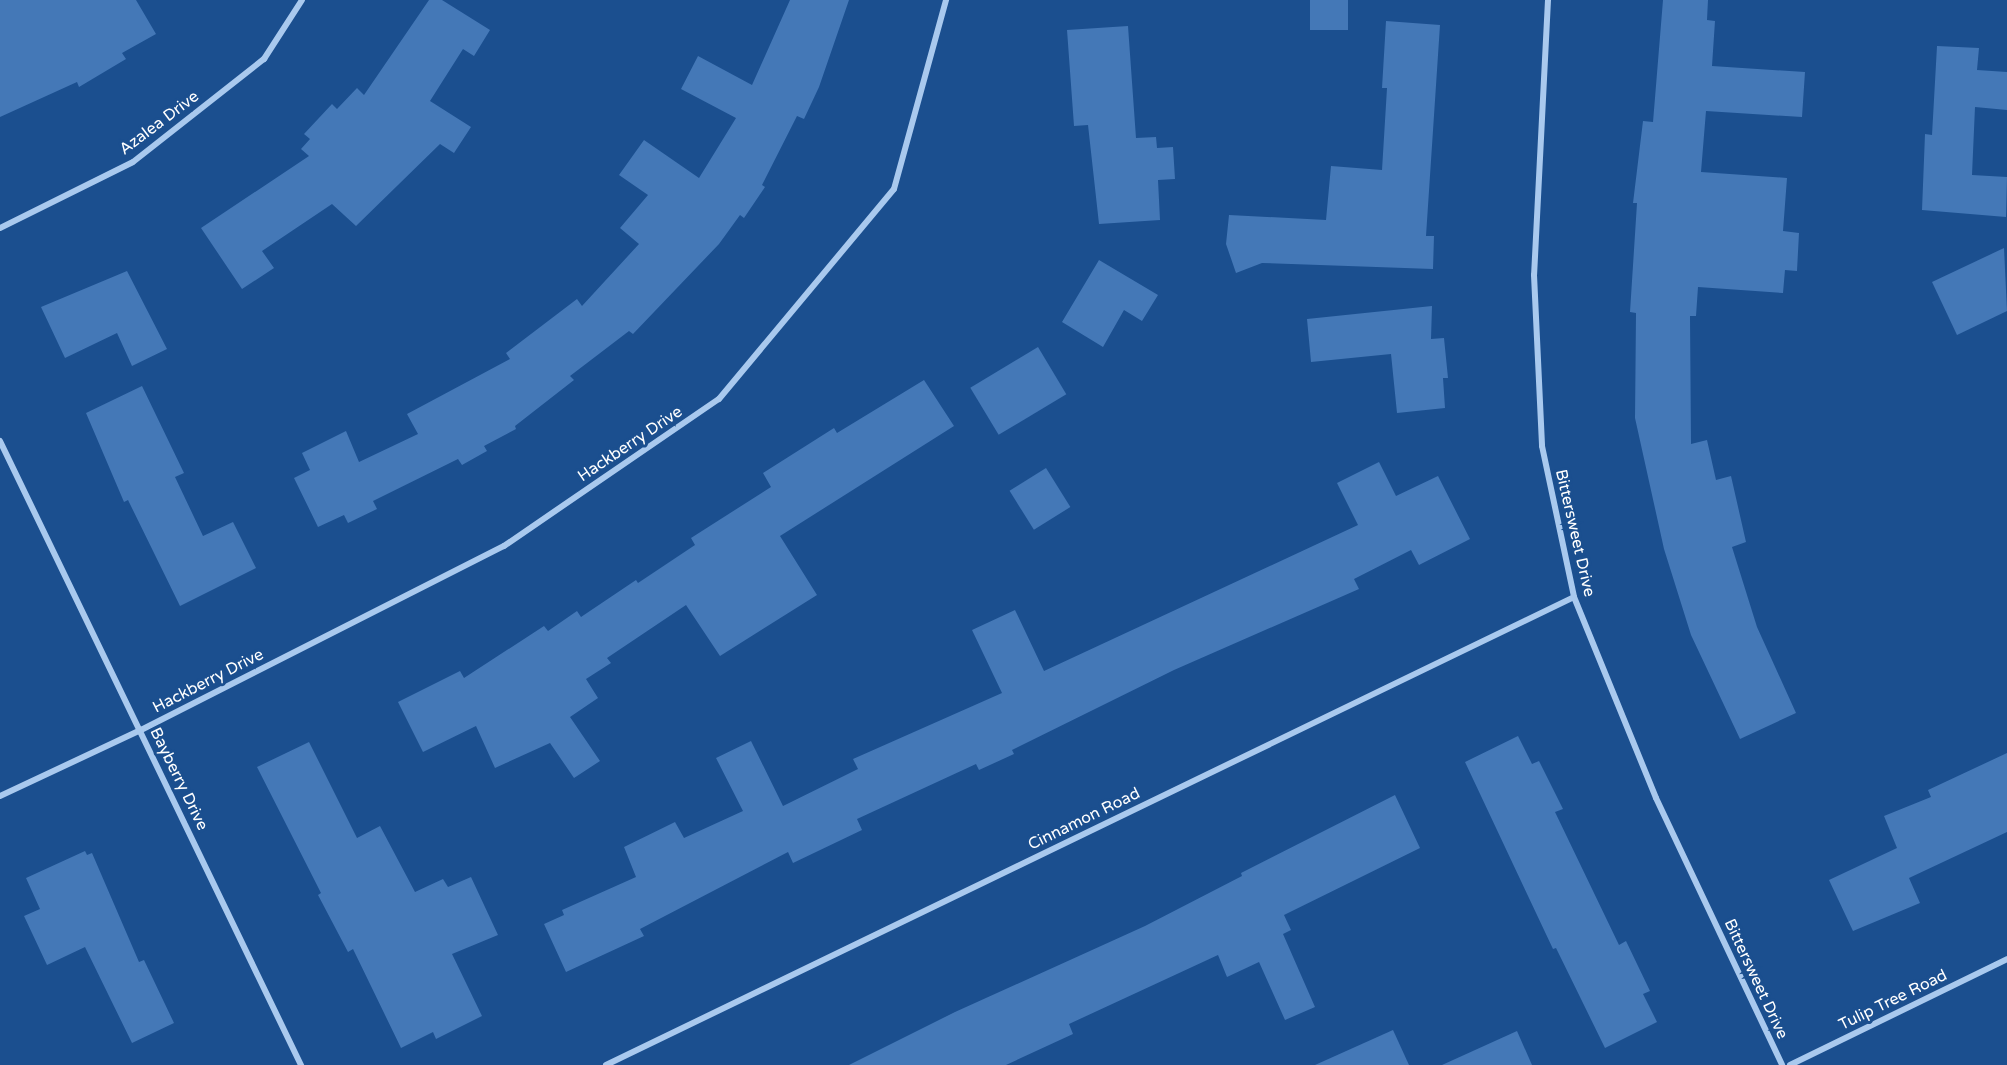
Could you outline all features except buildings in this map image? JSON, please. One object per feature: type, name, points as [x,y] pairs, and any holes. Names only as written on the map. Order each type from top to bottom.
[{"type":"street","name":"Azalea Drive","points":[[0,228],[133,162],[264,59],[302,0]]},
{"type":"street","name":"Hackberry Drive","points":[[0,796],[141,730],[504,546],[719,399],[894,189],[946,0]]},
{"type":"street","name":"Bittersweet Drive","points":[[1548,0],[1534,275],[1542,446],[1574,597],[1656,798],[1782,1065]]},
{"type":"street","name":"Bayberry Drive","points":[[0,441],[301,1065]]},
{"type":"street","name":"Cinnamon Road","points":[[606,1065],[1574,597]]},
{"type":"street","name":"Tulip Tree Road","points":[[1790,1065],[2007,959]]}]
